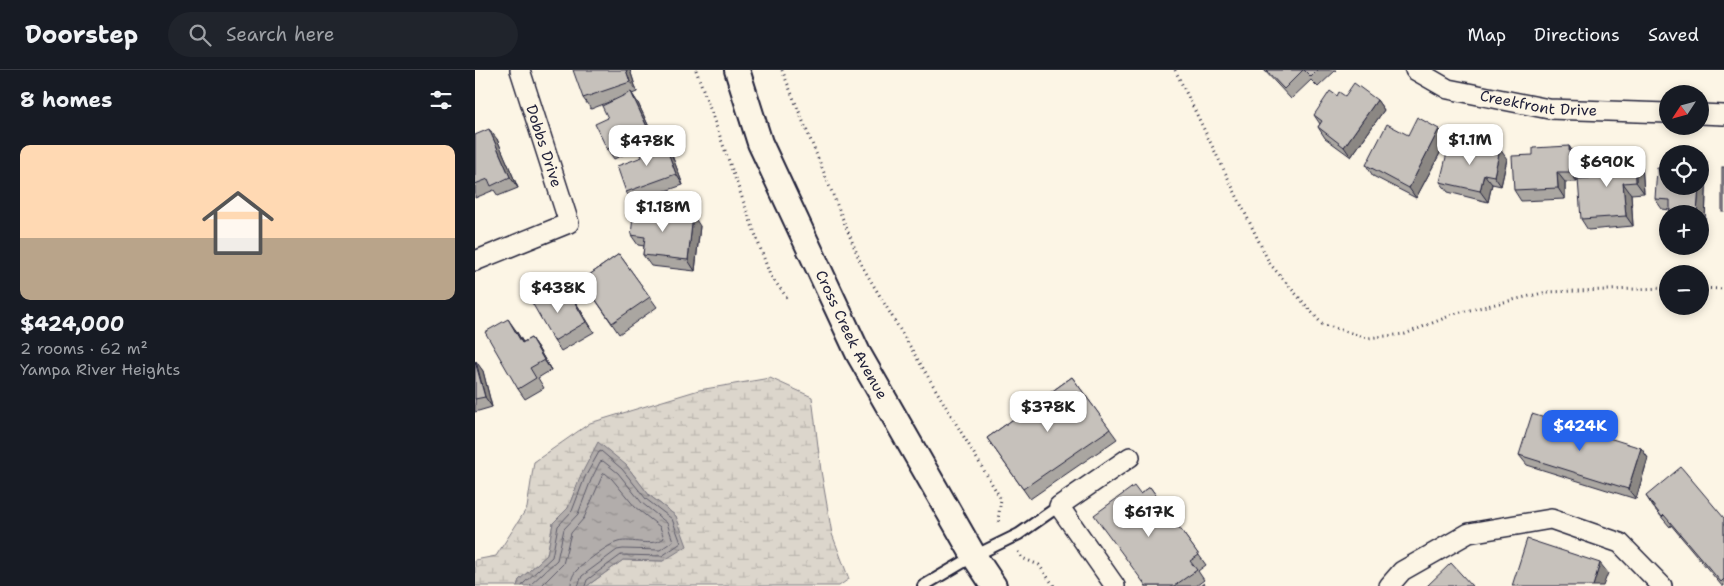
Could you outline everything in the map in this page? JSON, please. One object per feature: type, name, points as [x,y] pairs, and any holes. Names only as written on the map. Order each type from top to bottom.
[{"type":"street","name":"Dobbs Drive","points":[[475,262],[569,223],[520,70]]},
{"type":"street","name":"Cross Creek Avenue","points":[[737,70],[760,143],[858,353],[974,556],[994,586]]},
{"type":"street","name":"Creekfront Drive","points":[[1415,70],[1449,89],[1549,109],[1659,113]]},
{"type":"street","points":[[1709,114],[1724,115]]},
{"type":"street","points":[[1115,586],[1059,506],[1130,457]]},
{"type":"street","points":[[1389,586],[1402,570],[1469,533],[1551,519],[1620,543],[1662,586]]},
{"type":"lane","points":[[923,586],[974,556],[1019,534],[1059,506]]},
{"type":"path","points":[[696,70],[771,274],[788,298]]},
{"type":"path","points":[[782,70],[862,266],[1001,500],[998,520],[1022,558],[1039,565],[1054,586]]},
{"type":"path","points":[[1175,70],[1270,264],[1322,324],[1367,338],[1405,334],[1457,313],[1547,292],[1659,288]]},
{"type":"path","points":[[1709,288],[1724,289]]},
{"type":"green space","points":[[770,378],[812,397],[821,471],[832,534],[849,579],[839,586],[587,586],[623,560],[663,561],[676,516],[649,495],[626,465],[581,475],[568,508],[553,523],[547,555],[519,580],[517,586],[475,586],[475,560],[496,556],[527,508],[534,462],[590,423],[699,390]]},
{"type":"water","points":[[598,442],[626,465],[649,495],[676,516],[687,546],[663,561],[623,560],[587,586],[517,586],[519,580],[547,555],[553,523],[568,508],[581,475]]},
{"type":"building","points":[[573,70],[626,70],[630,82],[583,98]]},
{"type":"building","points":[[1266,70],[1303,70],[1284,89]]},
{"type":"building","points":[[1304,70],[1318,70],[1311,77]]},
{"type":"building","points":[[1354,83],[1377,100],[1344,147],[1318,127],[1322,121],[1314,115],[1330,91],[1337,96],[1339,92],[1345,96]]},
{"type":"building","points":[[631,92],[648,129],[607,149],[595,124],[608,118],[602,106]]},
{"type":"building","points":[[1417,117],[1439,129],[1409,188],[1366,165],[1387,124],[1408,135]]},
{"type":"building","points":[[489,129],[510,177],[491,186],[488,179],[475,184],[475,135]]},
{"type":"building","points":[[663,139],[676,174],[626,192],[617,166],[642,157],[638,148]]},
{"type":"building","points":[[1465,141],[1500,149],[1494,176],[1484,174],[1480,191],[1440,182],[1447,153],[1461,156]]},
{"type":"building","points":[[1569,146],[1570,172],[1557,172],[1558,188],[1514,190],[1512,156],[1533,155],[1533,148]]},
{"type":"building","points":[[1635,154],[1636,182],[1623,183],[1626,216],[1581,219],[1578,179],[1602,177],[1600,156]]},
{"type":"building","points":[[1722,167],[1724,167],[1724,212],[1722,212]]},
{"type":"building","points":[[1657,168],[1659,168],[1659,195],[1698,195],[1698,205],[1670,205],[1670,200],[1655,199]]},
{"type":"building","points":[[634,208],[693,215],[688,260],[643,255],[645,237],[631,235]]},
{"type":"building","points":[[619,254],[650,297],[612,323],[582,280]]},
{"type":"building","points":[[555,287],[562,301],[571,296],[586,322],[554,341],[531,301]]},
{"type":"building","points":[[508,319],[522,343],[531,338],[544,360],[530,368],[536,378],[518,389],[485,332]]},
{"type":"building","points":[[475,361],[485,397],[475,399]]},
{"type":"building","points":[[1072,377],[1110,429],[1023,489],[987,438]]},
{"type":"building","points":[[1532,414],[1641,448],[1628,489],[1519,455]]},
{"type":"building","points":[[1681,467],[1724,518],[1724,579],[1721,582],[1664,515],[1662,517],[1646,496]]},
{"type":"building","points":[[1134,486],[1140,494],[1150,487],[1199,555],[1190,561],[1197,570],[1174,586],[1146,586],[1094,515]]},
{"type":"building","points":[[1527,539],[1600,563],[1593,586],[1512,586]]},
{"type":"building","points":[[1451,563],[1472,586],[1427,586]]}]
